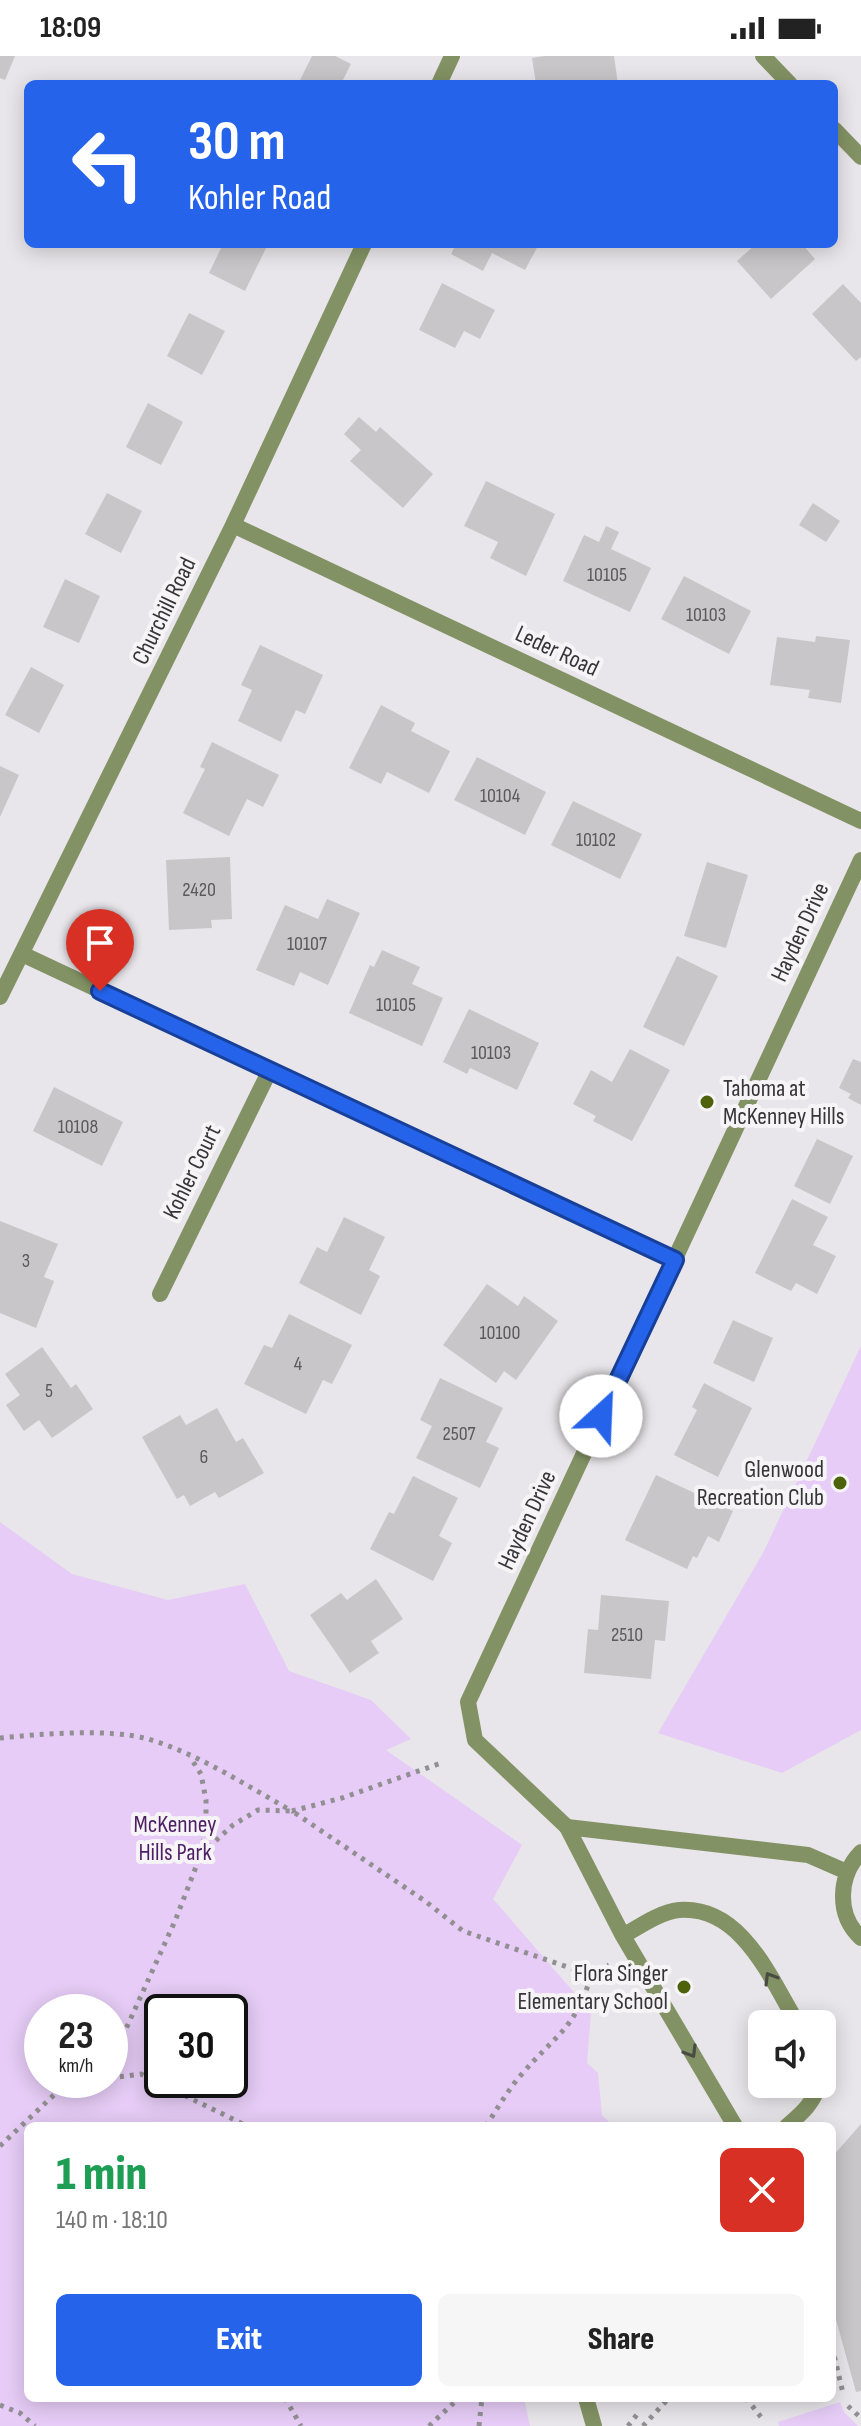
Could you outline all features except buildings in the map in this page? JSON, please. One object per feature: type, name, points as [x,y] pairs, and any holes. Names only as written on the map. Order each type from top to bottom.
[{"type":"street","points":[[441,80],[452,56]]},
{"type":"street","points":[[763,56],[786,80]]},
{"type":"street","points":[[838,133],[861,157]]},
{"type":"street","name":"Churchill Road","points":[[0,997],[233,525],[362,248]]},
{"type":"street","name":"Leder Road","points":[[233,525],[861,821]]},
{"type":"street","name":"Hayden Drive","points":[[733,2122],[623,1936],[567,1827],[475,1740],[468,1702],[861,860]]},
{"type":"street","points":[[22,954],[675,1260]]},
{"type":"street","name":"Kohler Court","points":[[160,1294],[269,1072]]},
{"type":"street","points":[[567,1827],[808,1855],[847,1872]]},
{"type":"street","points":[[861,1852],[847,1872],[842,1892],[845,1913],[854,1932],[861,1938]]},
{"type":"street","points":[[623,1936],[651,1920],[678,1910],[701,1912],[722,1920],[741,1934],[789,2010]]},
{"type":"street","points":[[792,2122],[804,2113],[815,2098]]},
{"type":"street","points":[[587,2402],[594,2426]]},
{"type":"path","points":[[0,1738],[118,1734],[147,1739],[188,1754],[292,1811],[425,1901],[463,1931],[591,1975]]},
{"type":"path","points":[[128,2024],[175,1921],[201,1854],[206,1827],[206,1800],[201,1774],[188,1754]]},
{"type":"path","points":[[201,1854],[233,1825],[258,1810],[292,1811],[342,1798],[444,1762]]},
{"type":"path","points":[[489,2122],[521,2074],[569,2026],[584,1999],[591,1975],[616,1962]]},
{"type":"path","points":[[128,2076],[141,2074],[239,2122]]},
{"type":"path","points":[[25,2122],[51,2098]]},
{"type":"path","points":[[0,2146],[24,2123]]},
{"type":"path","points":[[836,2364],[843,2393]]},
{"type":"path","points":[[287,2402],[301,2426]]},
{"type":"path","points":[[429,2426],[455,2402]]},
{"type":"path","points":[[479,2426],[482,2402]]},
{"type":"path","points":[[643,2426],[665,2402]]},
{"type":"path","points":[[749,2402],[761,2417]]},
{"type":"path","points":[[0,2405],[20,2413],[35,2426]]},
{"type":"path","points":[[848,2406],[861,2418]]},
{"type":"path","points":[[628,2426],[639,2412]]},
{"type":"green space","points":[[861,1346],[861,1730],[782,1773],[658,1733],[763,1553]]},
{"type":"green space","name":"McKenney Hills Park","points":[[0,1522],[72,1574],[168,1600],[245,1584],[289,1671],[371,1700],[411,1739],[386,1750],[522,1845],[493,1899],[591,2012],[587,2063],[598,2073],[602,2115],[609,2122],[24,2122],[24,2402],[525,2402],[530,2426],[0,2426]]},
{"type":"green space","points":[[840,2402],[844,2412],[858,2426],[779,2426],[778,2422]]},
{"type":"place","name":"Tahoma at McKenney Hills","points":[[707,1102]]},
{"type":"place","name":"Glenwood Recreation Club","points":[[840,1483]]},
{"type":"place","name":"Flora Singer Elementary School","points":[[684,1987]]},
{"type":"route","points":[[100,991],[675,1260],[601,1416]]}]
